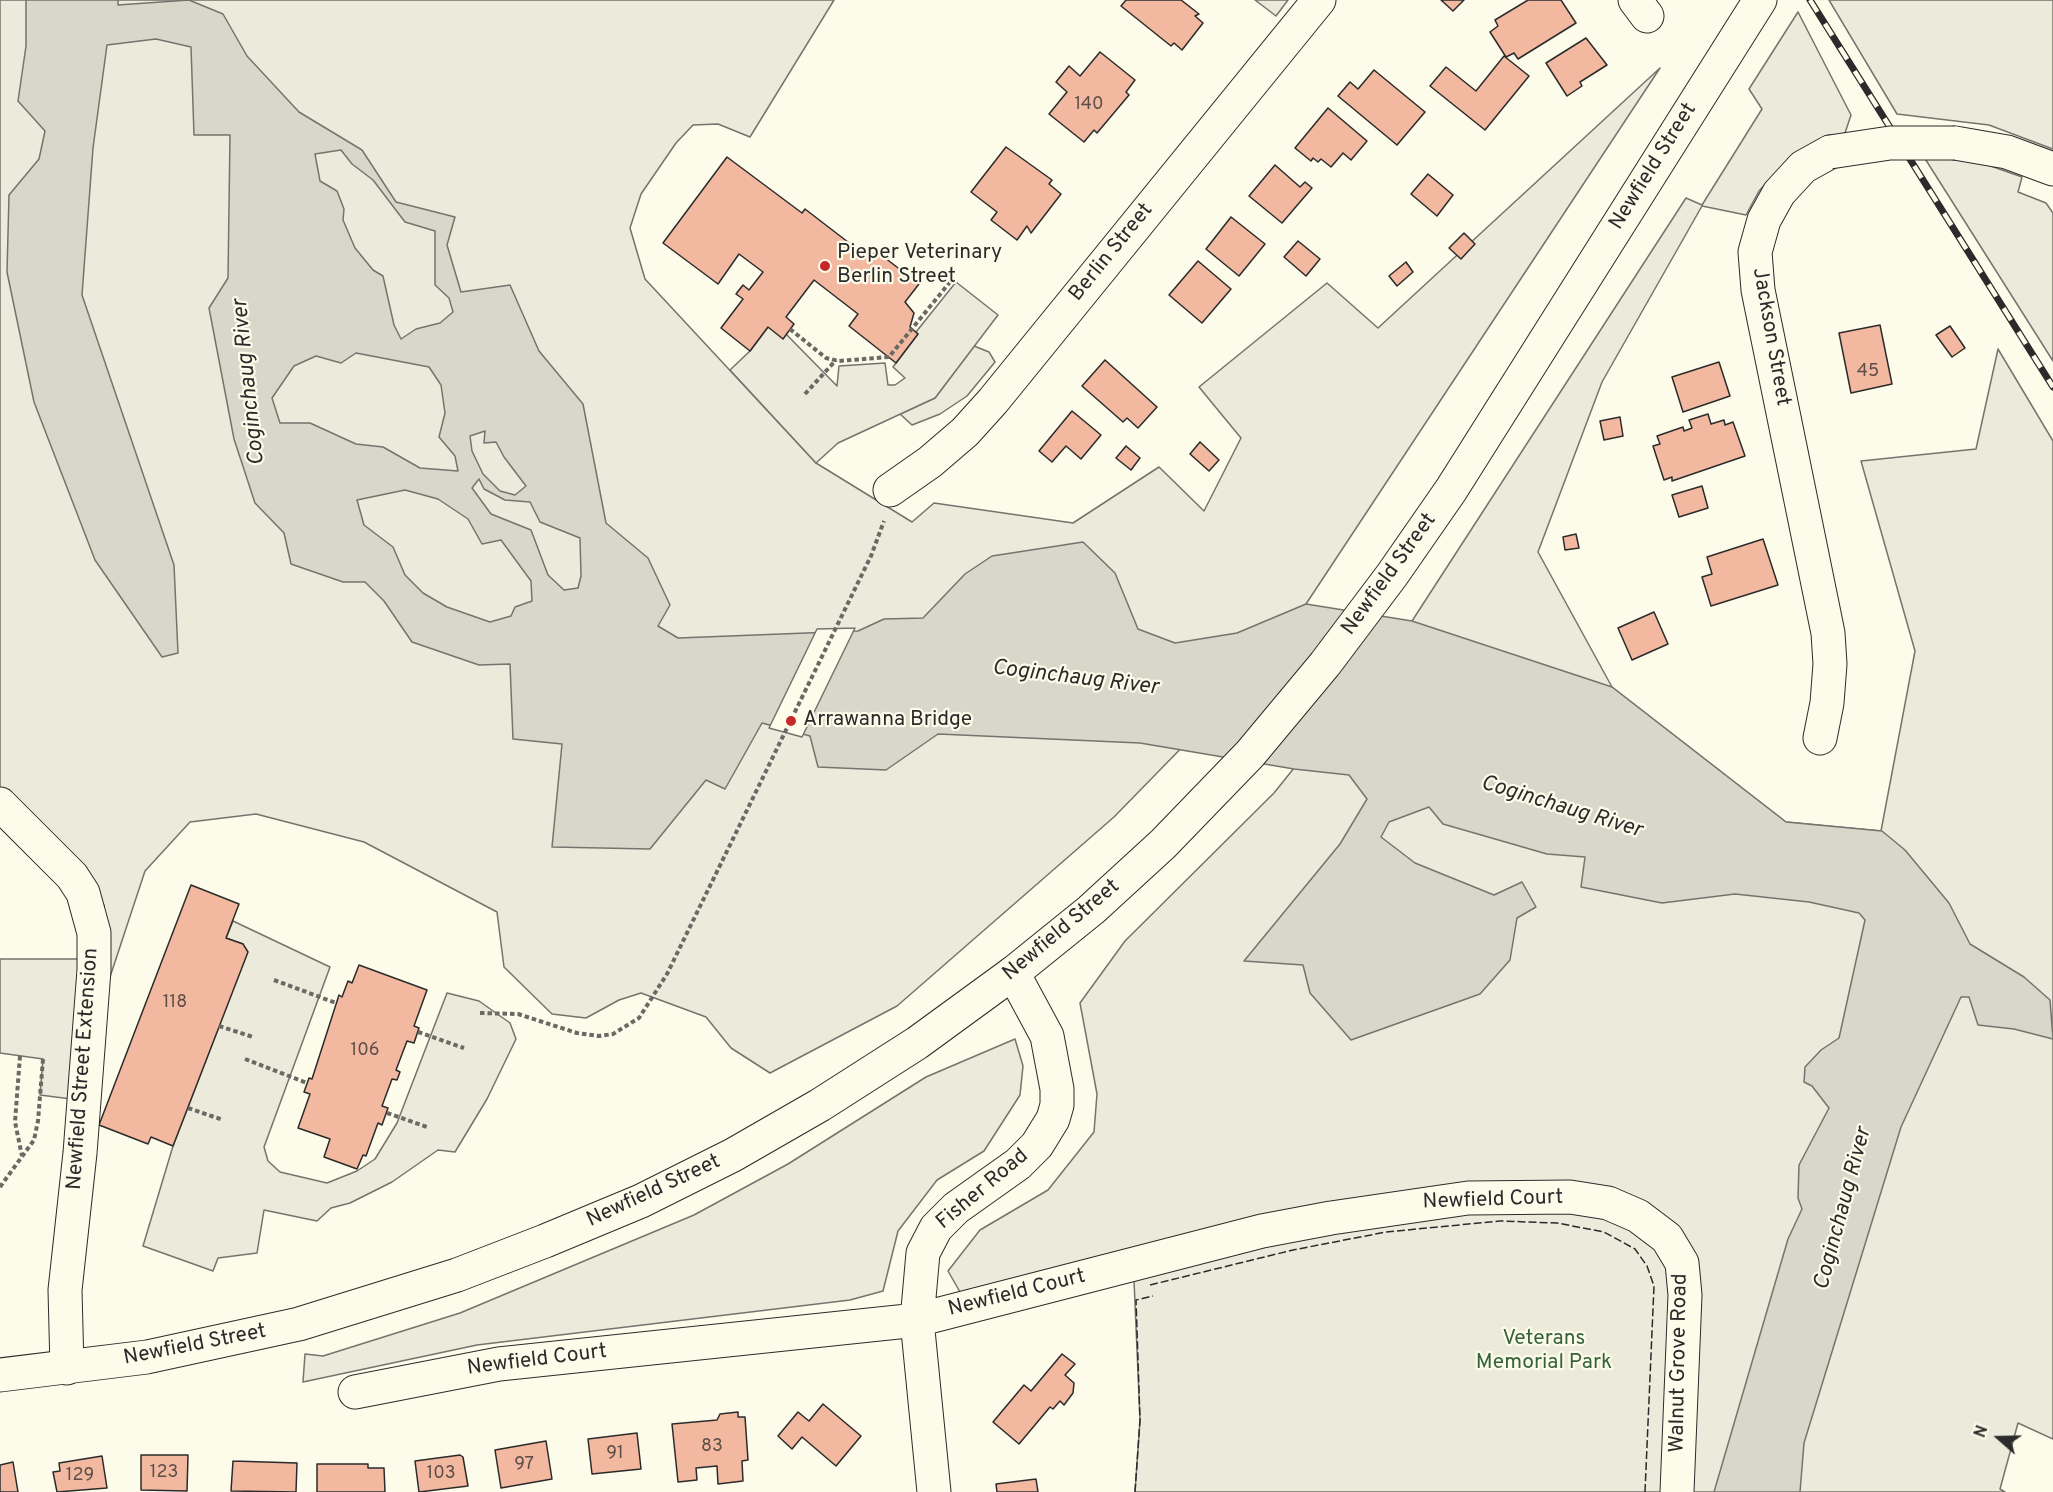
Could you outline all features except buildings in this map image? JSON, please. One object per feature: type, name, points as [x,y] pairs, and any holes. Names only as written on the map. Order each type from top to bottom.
[{"type":"street","name":"Berlin Street","points":[[890,490],[930,462],[964,432],[993,401],[1319,0]]},
{"type":"street","name":"Newfield Street","points":[[0,1374],[67,1368],[158,1355],[299,1324],[457,1275],[545,1241],[641,1201],[733,1155],[801,1116],[917,1043],[1013,973],[1091,910],[1163,844],[1250,754],[1325,664],[1392,575],[1451,490],[1760,0]]},
{"type":"street","name":"Jackson Street","points":[[1820,738],[1827,703],[1830,664],[1828,633],[1758,290],[1755,252],[1764,220],[1779,193],[1803,167],[1830,152],[1890,143],[1955,142],[2007,152],[2053,169]]},
{"type":"street","name":"Newfield Street Extension","points":[[0,804],[72,876],[83,893],[94,933],[96,953],[80,1153],[65,1290],[67,1368]]},
{"type":"street","name":"Fisher Road","points":[[934,1492],[917,1320],[920,1269],[928,1239],[956,1208],[1018,1164],[1037,1145],[1053,1119],[1057,1089],[1052,1054],[1041,1023],[1013,973]]},
{"type":"street","name":"Newfield Court","points":[[355,1392],[499,1364],[917,1320],[1262,1231],[1331,1218],[1456,1200],[1521,1196],[1570,1197],[1608,1203],[1638,1216],[1667,1238]]},
{"type":"street","name":"Walnut Grove Road","points":[[1667,1238],[1682,1263],[1685,1295],[1677,1492]]},
{"type":"path","points":[[790,329],[825,358],[836,360],[889,357],[950,282]]},
{"type":"path","points":[[806,394],[836,360]]},
{"type":"path","points":[[480,1013],[518,1014],[577,1033],[598,1036],[613,1034],[639,1018],[667,974],[871,556],[881,532],[890,490]]},
{"type":"path","points":[[274,980],[336,1003]]},
{"type":"path","points":[[219,1026],[253,1037]]},
{"type":"path","points":[[418,1032],[464,1048]]},
{"type":"path","points":[[20,1056],[15,1122],[22,1156]]},
{"type":"path","points":[[0,1186],[34,1140],[39,1121],[43,1059]]},
{"type":"path","points":[[245,1059],[307,1083]]},
{"type":"path","points":[[188,1108],[223,1120]]},
{"type":"path","points":[[387,1113],[427,1127]]},
{"type":"green space","points":[[0,0],[834,0],[750,137],[718,124],[693,125],[676,143],[641,194],[630,228],[645,279],[816,463],[912,522],[934,503],[1073,523],[1159,467],[1204,511],[1241,438],[1199,387],[1327,283],[1378,328],[1660,68],[1306,604],[1237,691],[1114,817],[897,1006],[770,1073],[731,1048],[706,1017],[641,993],[619,1000],[586,1018],[552,1014],[504,967],[497,912],[364,842],[256,814],[190,822],[145,871],[109,980],[104,905],[0,798]]},
{"type":"green space","points":[[1255,0],[1288,0],[1276,16]]},
{"type":"green space","points":[[1829,0],[2053,0],[2053,149],[1989,125],[1897,114]]},
{"type":"green space","name":"Veterans Memorial Park","points":[[1798,12],[1851,115],[1845,133],[1781,167],[1759,191],[1746,215],[1702,206],[1602,382],[1538,552],[1612,687],[1786,822],[1881,831],[1915,651],[1861,461],[1976,449],[1998,349],[2053,441],[2053,1439],[2018,1423],[2000,1489],[2005,1492],[1135,1492],[1140,1420],[1134,1280],[976,1320],[948,1271],[980,1230],[1048,1190],[1094,1132],[1097,1094],[1080,1003],[1125,941],[1274,793],[1412,621],[1686,198],[1702,205],[1762,109],[1749,89]]},
{"type":"green space","points":[[1924,157],[1947,157],[1988,165],[2022,177],[2018,192],[2046,203],[2053,213],[2053,361]]},
{"type":"green space","points":[[974,346],[989,352],[995,362],[967,396],[940,414],[912,425],[900,414],[935,398]]},
{"type":"green space","points":[[1015,1039],[1023,1066],[1020,1095],[984,1151],[937,1180],[898,1231],[883,1291],[850,1300],[477,1345],[303,1382],[305,1354],[323,1356],[460,1313],[694,1215],[788,1164],[926,1077]]},
{"type":"shaded area","points":[[956,282],[998,315],[935,398],[838,443],[816,463],[730,370],[750,351],[768,327],[786,334],[837,386],[839,366],[885,363],[888,385],[895,385],[905,378],[893,367],[918,334],[916,332]]},
{"type":"shaded area","points":[[233,921],[330,967],[264,1147],[268,1161],[280,1172],[327,1183],[357,1171],[375,1159],[397,1123],[447,993],[479,1001],[510,1023],[516,1039],[487,1099],[455,1152],[438,1150],[392,1182],[350,1203],[331,1208],[317,1221],[264,1210],[257,1253],[218,1258],[213,1271],[143,1246],[173,1146],[219,1026],[243,944],[226,938]]},
{"type":"shaded area","points":[[0,959],[83,959],[71,1099],[40,1095],[43,1059],[0,1053]]},
{"type":"water","name":"Coginchaug River","points":[[26,0],[118,0],[118,5],[189,0],[223,14],[247,56],[299,112],[362,150],[396,202],[455,217],[447,245],[461,292],[510,285],[539,351],[583,404],[606,523],[648,558],[670,605],[658,626],[678,638],[858,631],[884,619],[923,618],[965,574],[992,556],[1083,542],[1115,573],[1138,629],[1175,643],[1237,633],[1306,604],[1412,621],[1612,687],[1786,822],[1882,831],[1905,850],[1949,903],[1970,944],[2024,977],[2050,1000],[2053,1039],[2014,1029],[1978,1025],[1969,997],[1961,997],[1901,1127],[1804,1443],[1800,1492],[1714,1492],[1788,1239],[1802,1209],[1798,1198],[1799,1165],[1829,1108],[1812,1086],[1804,1082],[1805,1067],[1821,1050],[1839,1038],[1865,920],[1859,913],[1809,902],[1735,894],[1662,903],[1581,887],[1585,857],[1547,854],[1443,824],[1429,807],[1389,822],[1381,837],[1415,863],[1494,895],[1522,882],[1536,907],[1517,918],[1510,960],[1480,994],[1351,1040],[1310,993],[1303,965],[1244,961],[1340,844],[1367,799],[1349,775],[1294,769],[1140,743],[938,734],[886,770],[818,767],[810,736],[762,723],[725,789],[706,780],[650,849],[552,847],[562,744],[513,739],[510,664],[479,665],[412,642],[384,601],[365,582],[343,582],[291,564],[284,533],[255,503],[234,439],[209,308],[228,278],[230,135],[194,135],[191,47],[156,39],[107,45],[93,148],[82,295],[174,565],[178,653],[162,657],[95,560],[34,402],[7,272],[9,195],[39,159],[45,131],[18,101],[26,46]],"holes":[[[341,150],[352,164],[373,180],[405,222],[435,231],[435,285],[449,298],[453,312],[440,323],[416,329],[401,339],[394,325],[383,276],[373,270],[355,248],[343,220],[344,209],[337,191],[320,181],[315,154]],[[356,353],[429,367],[441,385],[445,413],[439,437],[455,456],[458,471],[420,468],[383,447],[356,444],[310,423],[280,423],[272,398],[294,366],[316,356],[341,363]],[[485,431],[484,443],[496,442],[504,457],[526,486],[515,495],[500,491],[483,474],[472,451],[470,436]],[[479,479],[484,489],[505,500],[530,502],[540,522],[580,538],[581,576],[578,588],[564,590],[548,575],[531,530],[491,514],[472,488]],[[405,490],[438,499],[468,519],[482,544],[501,540],[531,581],[532,601],[515,607],[511,616],[490,622],[447,607],[423,593],[405,575],[393,547],[364,525],[357,500]]]},
{"type":"pier","points":[[855,628],[802,737],[769,728],[817,629]]},
{"type":"railway","points":[[1810,0],[2053,387]]},
{"type":"fence","points":[[1150,1285],[1293,1250],[1386,1232],[1500,1221],[1557,1223],[1604,1232],[1635,1249],[1647,1266],[1654,1286],[1645,1492]]},
{"type":"fence","points":[[1135,1492],[1140,1420],[1136,1300],[1153,1296]]},
{"type":"place","name":"Pieper Veterinary Berlin Street","points":[[825,266]]},
{"type":"place","name":"Arrawanna Bridge","points":[[791,721]]}]
